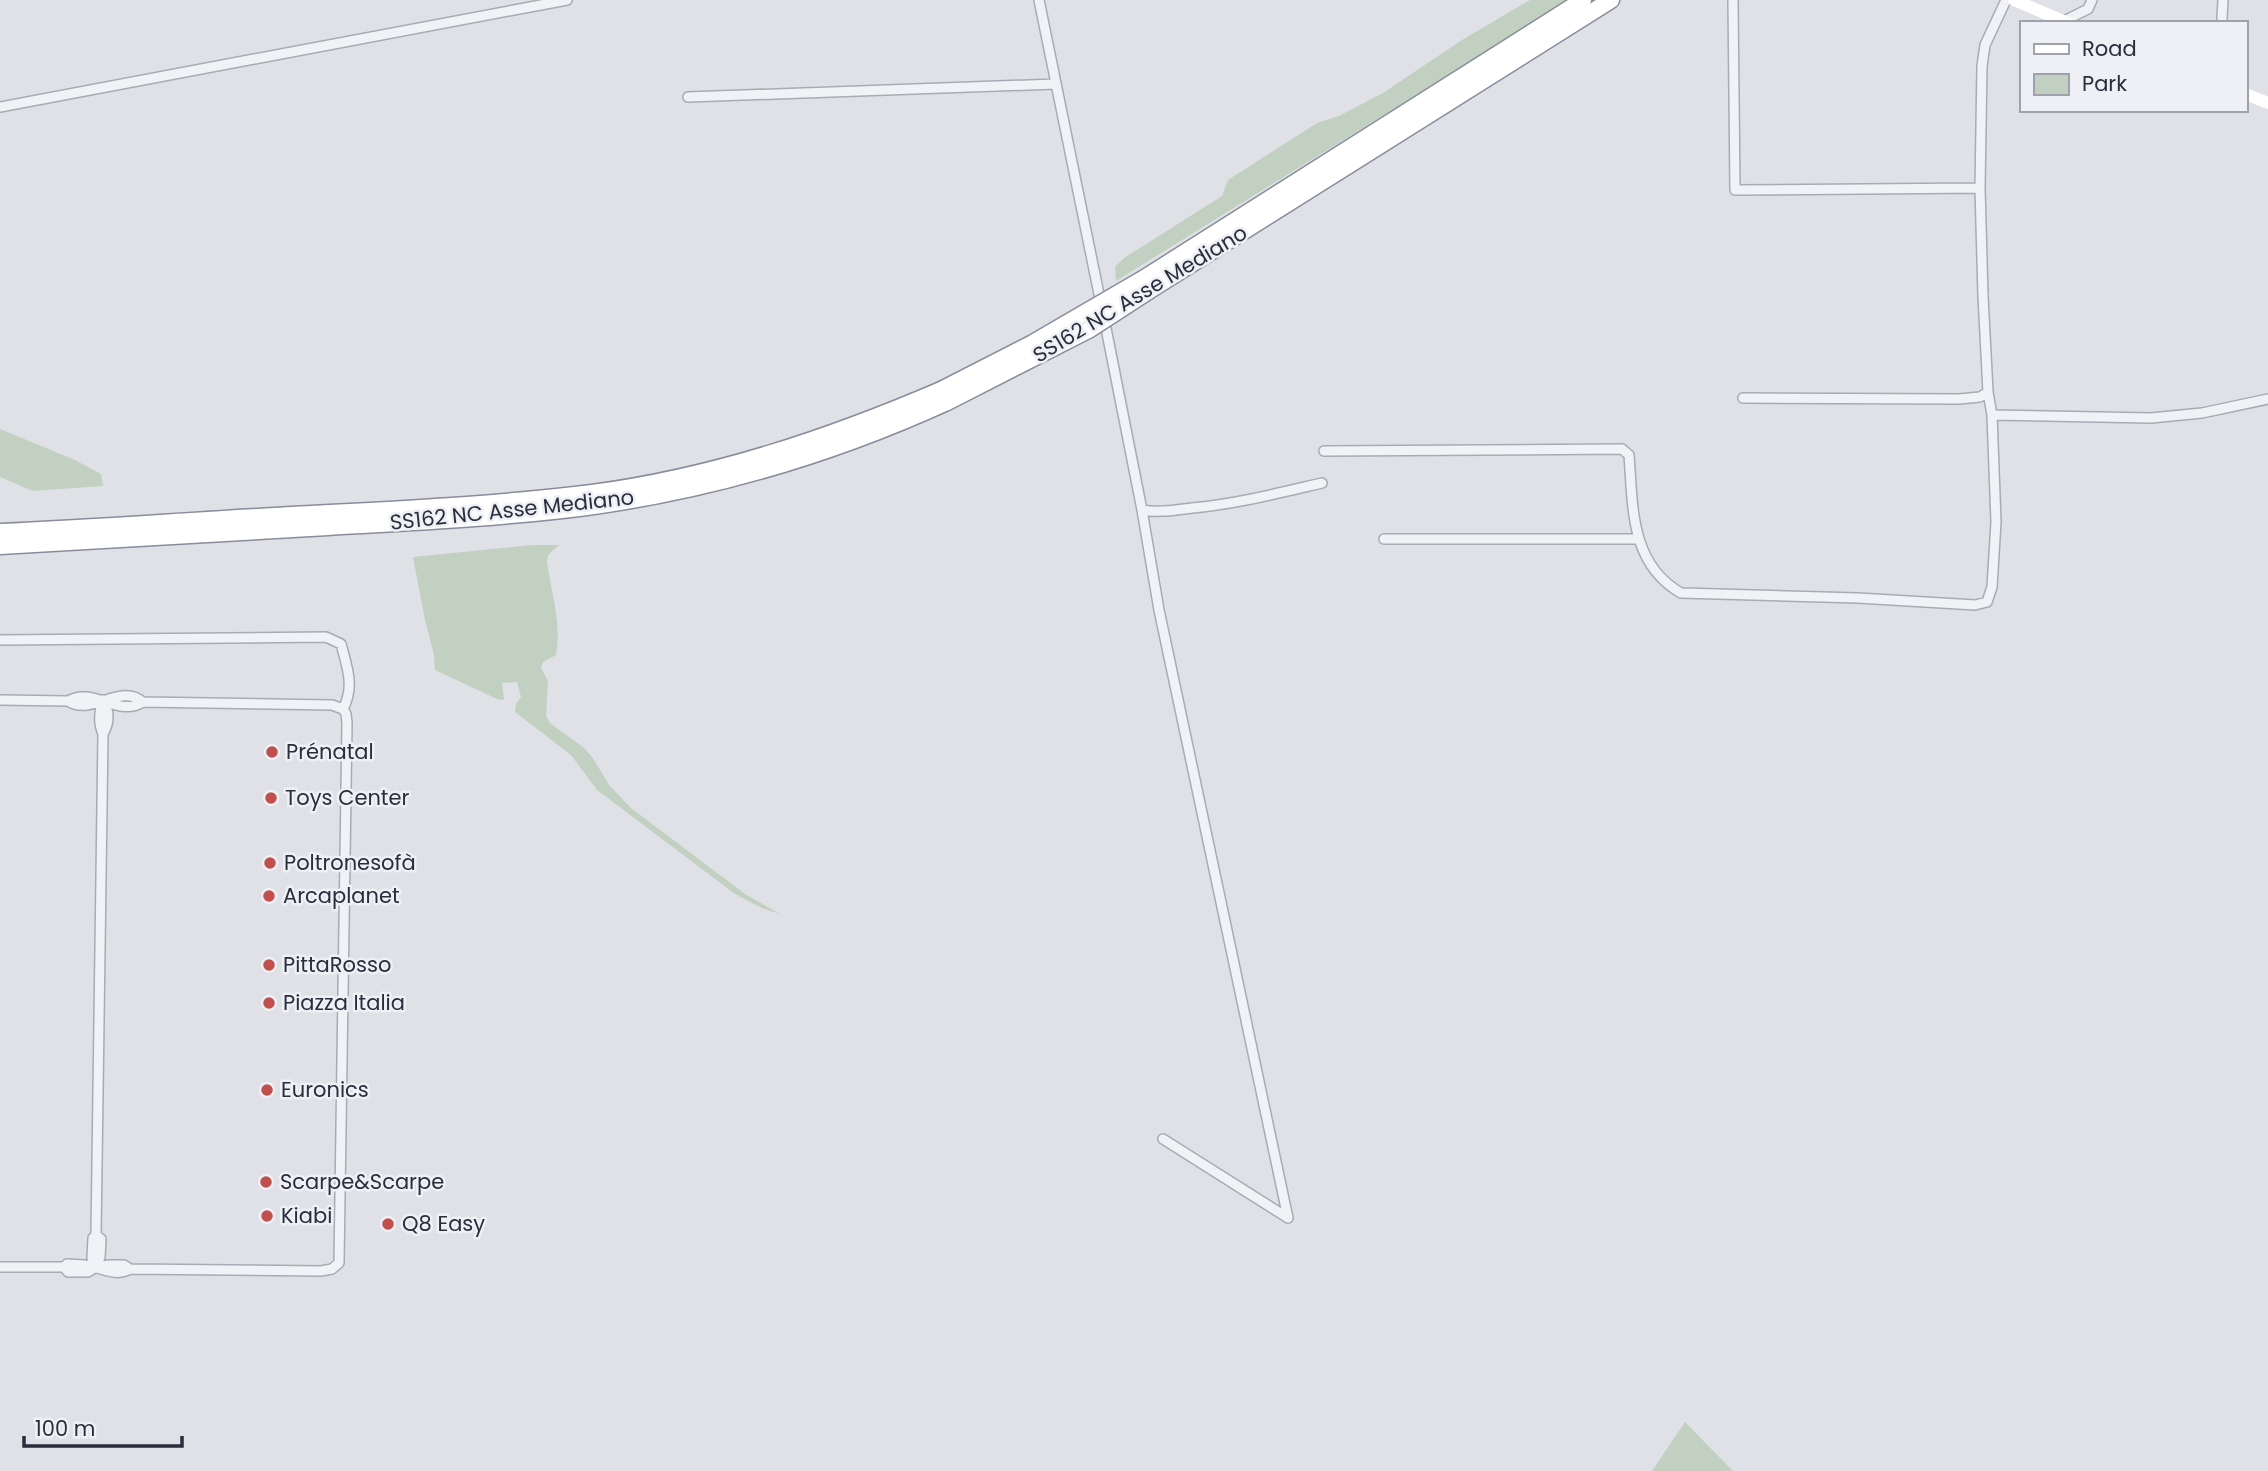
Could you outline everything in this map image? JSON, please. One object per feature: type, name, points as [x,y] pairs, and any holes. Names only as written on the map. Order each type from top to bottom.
[{"type":"highway","name":"SS162 NC Asse Mediano","points":[[1147,284],[1583,0]]},
{"type":"highway","name":"SS162 NC Asse Mediano","points":[[0,532],[248,524],[411,515],[593,492],[764,463],[838,432],[944,396],[1033,343],[1147,284],[1611,0]]},
{"type":"highway","name":"SS162 NC Asse Mediano","points":[[0,546],[248,524]]},
{"type":"street","points":[[0,107],[567,0]]},
{"type":"street","points":[[1039,0],[1142,509],[1159,610],[1287,1218],[1163,1139]]},
{"type":"street","points":[[1733,0],[1735,190],[1980,188]]},
{"type":"street","points":[[1324,452],[1622,449],[1629,455],[1632,497],[1645,557],[1655,573],[1681,593],[1858,598],[1975,605],[1987,602],[1992,587],[1996,522],[1980,188],[1982,66],[1985,45],[2006,0]]},
{"type":"street","points":[[2014,0],[2064,21]]},
{"type":"street","points":[[2068,21],[2088,9],[2092,0]]},
{"type":"street","points":[[2222,0],[2222,18]]},
{"type":"street","points":[[688,97],[1056,84]]},
{"type":"street","points":[[2247,95],[2268,103]]},
{"type":"street","points":[[1743,398],[1959,399],[1980,397],[1988,392]]},
{"type":"street","points":[[1992,415],[2151,418],[2202,413],[2268,399]]},
{"type":"street","points":[[1142,509],[1156,512],[1209,506],[1322,483]]},
{"type":"street","points":[[1384,538],[1639,539]]},
{"type":"street","points":[[0,640],[326,637],[341,644],[351,681],[349,696],[343,709]]},
{"type":"street","points":[[0,700],[68,701],[75,696],[84,696],[103,701],[108,710],[108,726],[103,734],[96,1235],[93,1238],[92,1258],[96,1267]]},
{"type":"street","points":[[0,1267],[124,1265],[130,1269],[321,1270],[332,1269],[339,1263],[346,714],[343,709],[332,705],[143,702],[137,697],[113,696],[103,701]]},
{"type":"green space","points":[[1530,0],[1569,0],[1116,281],[1115,267],[1124,258],[1222,196],[1228,180],[1317,123],[1339,116],[1383,93],[1462,40]]},
{"type":"green space","points":[[0,429],[75,460],[101,474],[103,486],[33,491],[0,477]]},
{"type":"green space","points":[[532,545],[559,545],[548,555],[547,562],[557,620],[558,644],[556,655],[543,662],[541,668],[548,681],[546,716],[551,724],[583,747],[610,786],[631,808],[745,894],[780,914],[735,894],[597,790],[571,755],[515,712],[521,697],[517,682],[502,683],[504,700],[497,699],[435,670],[413,557]]},
{"type":"green space","points":[[1685,1422],[1733,1471],[1652,1471]]},
{"type":"place","name":"Prénatal","points":[[272,752]]},
{"type":"place","name":"Toys Center","points":[[271,798]]},
{"type":"place","name":"Poltronesofà","points":[[270,863]]},
{"type":"place","name":"Arcaplanet","points":[[269,896]]},
{"type":"place","name":"PittaRosso","points":[[269,965]]},
{"type":"place","name":"Piazza Italia","points":[[269,1003]]},
{"type":"place","name":"Euronics","points":[[267,1090]]},
{"type":"place","name":"Scarpe&Scarpe","points":[[266,1182]]},
{"type":"place","name":"Kiabi","points":[[267,1216]]},
{"type":"place","name":"Q8 Easy","points":[[388,1224]]}]
